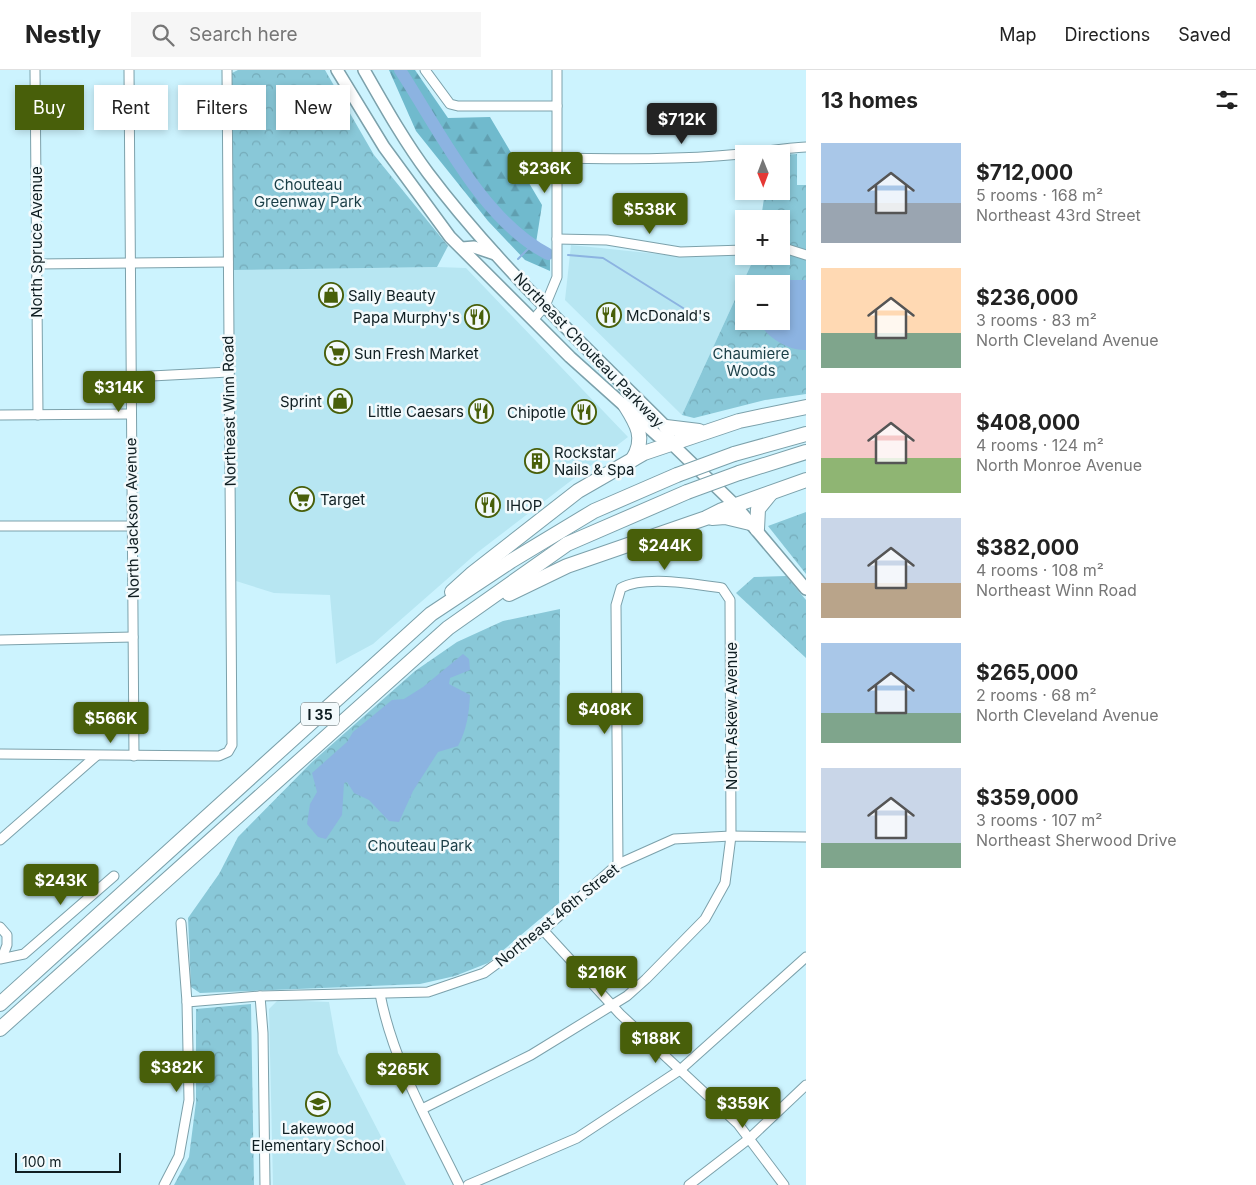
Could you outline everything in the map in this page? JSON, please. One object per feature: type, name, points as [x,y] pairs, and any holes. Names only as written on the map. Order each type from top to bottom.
[{"type":"highway","points":[[625,405],[640,432],[641,442],[633,459]]},
{"type":"highway","points":[[431,614],[439,604],[473,573],[534,524],[578,491],[633,459],[710,430],[763,415],[806,407]]},
{"type":"highway","points":[[666,427],[692,431],[710,430]]},
{"type":"highway","name":"I 35","points":[[0,1004],[431,614],[511,561],[594,510],[677,475],[734,454],[806,434]]},
{"type":"highway","name":"I 35","points":[[0,1029],[448,628],[567,544],[687,492],[806,452]]},
{"type":"highway","points":[[448,628],[549,574],[806,480]]},
{"type":"highway","points":[[706,518],[725,517],[753,526],[758,509],[764,499],[772,492]]},
{"type":"main road","name":"Northeast Chouteau Parkway","points":[[336,70],[384,147],[450,237],[570,357],[658,436],[671,444]]},
{"type":"main road","name":"Northeast Chouteau Parkway","points":[[364,70],[428,172],[495,254],[666,427],[671,444]]},
{"type":"main road","points":[[462,248],[474,247],[495,254]]},
{"type":"main road","points":[[671,444],[735,505],[806,589]]},
{"type":"street","name":"North Spruce Avenue","points":[[35,70],[38,415]]},
{"type":"street","name":"North Jackson Avenue","points":[[130,70],[134,756]]},
{"type":"street","name":"Northeast Winn Road","points":[[134,756],[219,756],[228,752],[232,745],[227,70]]},
{"type":"street","points":[[425,70],[450,104],[458,106],[557,106]]},
{"type":"street","points":[[533,320],[545,306],[557,277],[557,70]]},
{"type":"street","points":[[557,158],[622,159],[741,154],[806,147]]},
{"type":"street","points":[[557,239],[607,240],[680,252],[735,250]]},
{"type":"street","points":[[790,249],[806,255]]},
{"type":"street","points":[[36,264],[228,262]]},
{"type":"street","points":[[132,377],[229,372]]},
{"type":"street","points":[[0,415],[131,414]]},
{"type":"street","points":[[0,526],[132,526]]},
{"type":"street","name":"North Askew Avenue","points":[[422,1109],[531,1055],[611,1006],[646,979],[705,919],[725,882],[731,836],[730,597],[722,588],[685,583],[630,582],[621,588],[616,605],[618,864]]},
{"type":"street","points":[[0,640],[133,637]]},
{"type":"street","points":[[0,754],[134,756]]},
{"type":"street","points":[[0,840],[96,756]]},
{"type":"street","name":"Northeast 46th Street","points":[[188,1002],[260,996],[428,992],[484,973],[543,930],[618,864],[674,839],[731,836],[806,837]]},
{"type":"street","points":[[1,959],[24,954],[114,876]]},
{"type":"street","points":[[164,1185],[179,1156],[189,1100],[188,1002],[181,923]]},
{"type":"street","points":[[0,927],[7,936],[6,950],[1,959]]},
{"type":"street","points":[[543,930],[611,1006],[738,1124],[784,1185]]},
{"type":"street","points":[[468,1185],[577,1138],[680,1070],[806,957]]},
{"type":"street","points":[[380,994],[393,1045],[459,1185]]},
{"type":"street","points":[[260,996],[263,1033],[265,1185]]},
{"type":"street","points":[[689,1185],[750,1138],[806,1085]]},
{"type":"shaded area","points":[[571,245],[687,257],[735,255],[735,265],[751,265],[746,275],[735,275],[735,300],[682,415],[565,300]]},
{"type":"shaded area","points":[[466,268],[628,437],[478,552],[373,644],[336,664],[330,595],[274,593],[236,581],[232,270]]},
{"type":"shaded area","points":[[790,280],[806,280],[806,350],[792,348],[778,342],[764,330],[790,330]]},
{"type":"shaded area","points":[[463,654],[469,659],[470,670],[450,678],[449,684],[470,695],[464,733],[458,746],[438,752],[413,791],[399,822],[389,821],[369,800],[354,793],[347,782],[344,783],[342,815],[326,839],[318,837],[307,824],[310,804],[317,792],[312,773],[347,742],[353,732],[392,700],[404,699],[423,687]]},
{"type":"shaded area","name":"Lakewood Elementary School","points":[[278,1000],[329,1002],[338,1053],[406,1185],[273,1185],[269,1009]]},
{"type":"green space","name":"Chouteau Greenway Park","points":[[238,70],[325,70],[334,85],[276,85],[276,130],[350,130],[350,113],[374,155],[448,246],[437,267],[232,270],[232,130],[266,130],[266,85],[232,85],[232,73]]},
{"type":"green space","points":[[389,70],[415,70],[448,118],[490,117],[542,205],[536,243],[550,250],[550,271],[525,260],[488,221],[416,131]]},
{"type":"green space","name":"Chaumiere Woods","points":[[790,154],[797,154],[797,185],[806,185],[806,394],[765,400],[694,418],[682,415],[735,300],[735,330],[790,330],[790,275],[746,275],[751,265],[790,265],[790,210],[762,210],[764,200],[790,200]]},
{"type":"green space","points":[[806,512],[806,574],[768,526]]},
{"type":"green space","points":[[786,576],[806,600],[806,658],[736,593],[754,577]]},
{"type":"green space","name":"Chouteau Park","points":[[560,609],[559,903],[488,963],[455,976],[420,984],[200,993],[191,987],[188,918],[219,874],[238,837],[312,762],[415,671],[457,642],[503,621]]},
{"type":"green space","points":[[251,1004],[254,1185],[174,1185],[189,1157],[196,1102],[196,1009]]},
{"type":"waterway","points":[[400,70],[447,146],[483,197],[503,220],[525,239],[548,254]]},
{"type":"waterway","points":[[518,259],[531,246]]},
{"type":"waterway","points":[[568,255],[603,258],[683,308]]},
{"type":"place","name":"Sally Beauty","points":[[331,295]]},
{"type":"place","name":"McDonald's","points":[[609,315]]},
{"type":"place","name":"Papa Murphy's","points":[[477,317]]},
{"type":"place","name":"Sun Fresh Market","points":[[337,353]]},
{"type":"place","name":"Sprint","points":[[340,401]]},
{"type":"place","name":"Little Caesars","points":[[481,411]]},
{"type":"place","name":"Chipotle","points":[[584,412]]},
{"type":"place","name":"Rockstar Nails & Spa","points":[[537,461]]},
{"type":"place","name":"Target","points":[[302,499]]},
{"type":"place","name":"IHOP","points":[[488,505]]},
{"type":"place","name":"Lakewood Elementary School","points":[[318,1104]]}]
